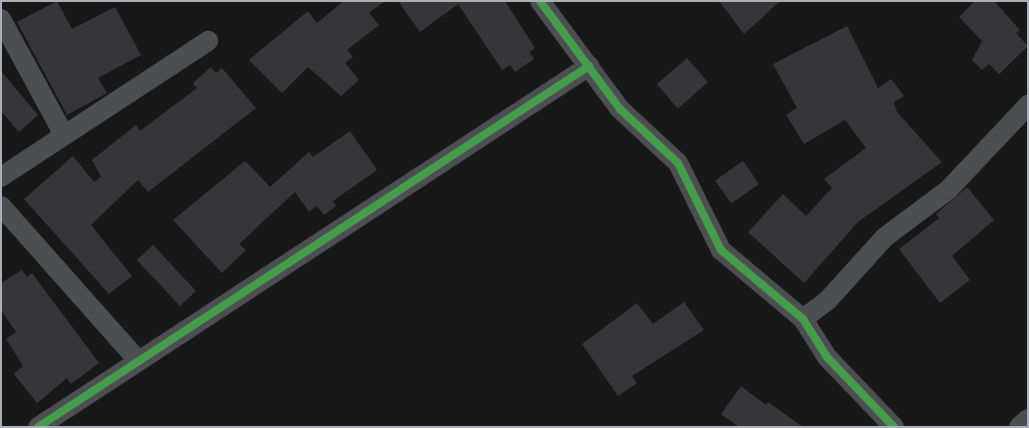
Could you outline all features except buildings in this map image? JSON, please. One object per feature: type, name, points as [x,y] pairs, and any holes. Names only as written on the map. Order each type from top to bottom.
[{"type":"street","points":[[540,1],[620,109],[678,163],[721,250],[803,319],[827,357],[894,427]]},
{"type":"street","points":[[1,19],[64,135]]},
{"type":"street","points":[[1,177],[208,41]]},
{"type":"street","points":[[38,427],[137,359],[589,66]]},
{"type":"street","points":[[803,319],[828,300],[885,237],[948,190],[1028,105]]},
{"type":"street","points":[[1,206],[137,359]]},
{"type":"street","points":[[1019,427],[1028,419]]},
{"type":"cycle path","points":[[540,1],[620,109],[678,163],[721,250],[803,319],[827,357],[894,427]]},
{"type":"cycle path","points":[[38,427],[589,66]]}]
